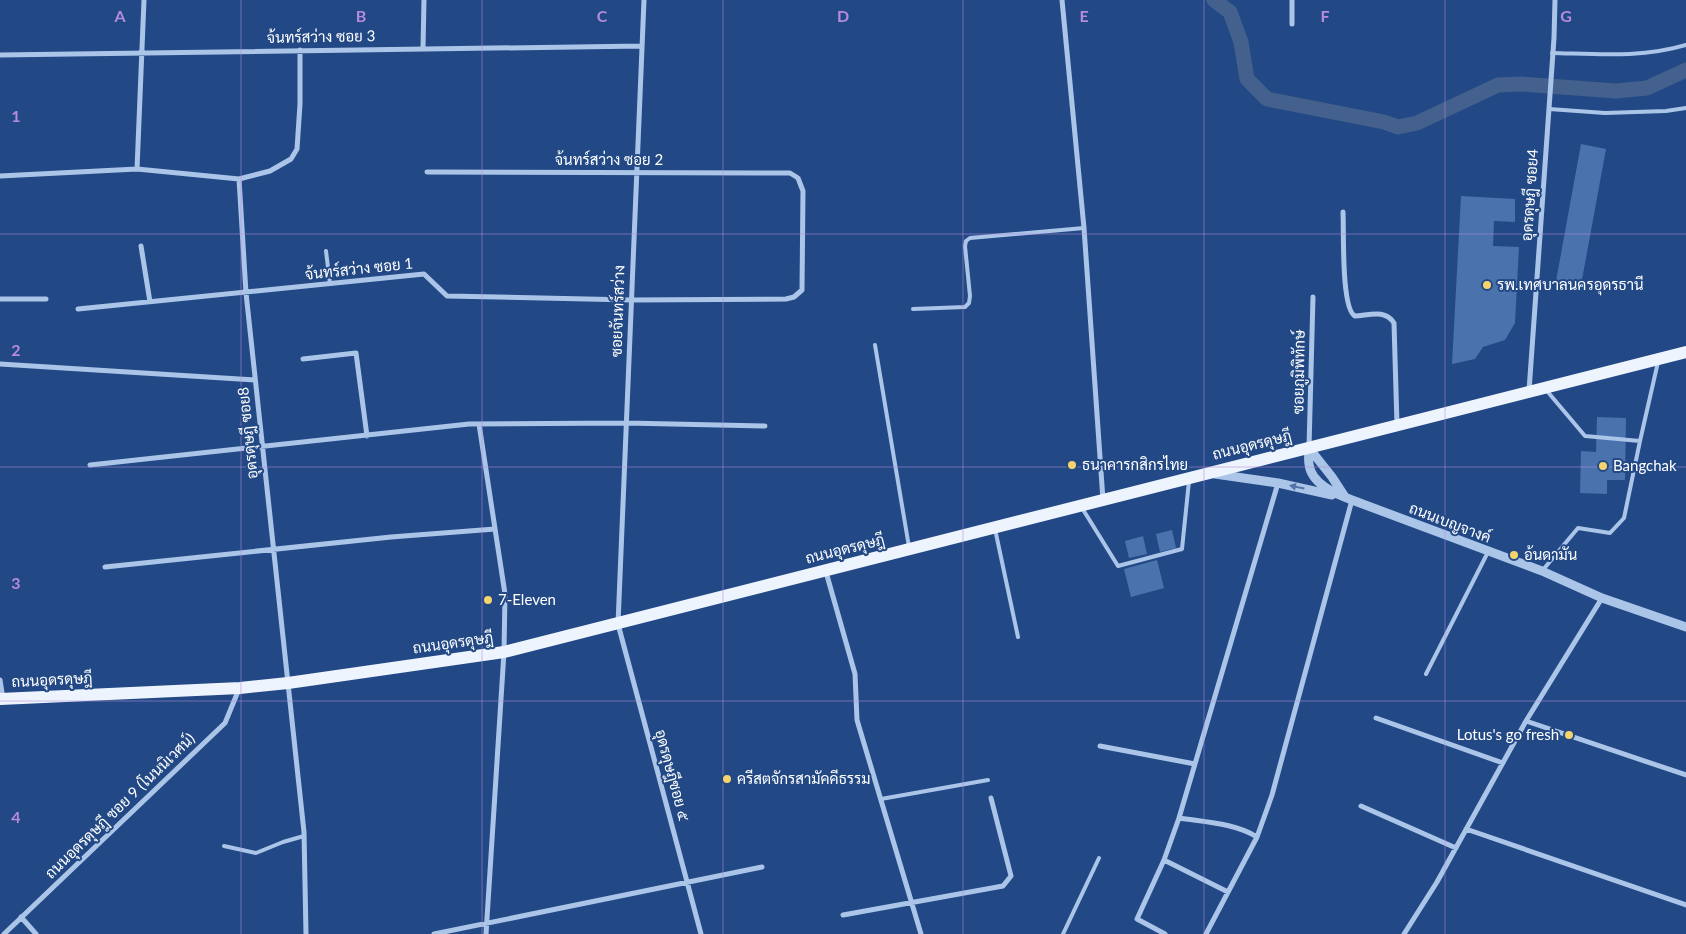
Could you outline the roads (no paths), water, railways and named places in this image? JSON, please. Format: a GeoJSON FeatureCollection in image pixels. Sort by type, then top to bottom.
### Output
{"type":"FeatureCollection","features":[{"type":"Feature","properties":{"kind":"main road","name":"ถนนอุดรดุษฎี"},"geometry":{"type":"LineString","coordinates":[[1,699],[240,688],[288,683],[504,652],[1686,352]]}},
{"type":"Feature","properties":{"kind":"street"},"geometry":{"type":"LineString","coordinates":[[137,170],[144,0]]}},
{"type":"Feature","properties":{"kind":"street"},"geometry":{"type":"LineString","coordinates":[[423,48],[424,0]]}},
{"type":"Feature","properties":{"kind":"street","name":"ซอยจันทร์สว่าง"},"geometry":{"type":"LineString","coordinates":[[618,624],[644,0]]}},
{"type":"Feature","properties":{"kind":"street"},"geometry":{"type":"LineString","coordinates":[[1062,0],[1084,228],[1103,500]]}},
{"type":"Feature","properties":{"kind":"street"},"geometry":{"type":"LineString","coordinates":[[1292,0],[1292,24]]}},
{"type":"Feature","properties":{"kind":"street","name":"อุดรดุษฎี ซอย4"},"geometry":{"type":"LineString","coordinates":[[1529,392],[1555,0]]}},
{"type":"Feature","properties":{"kind":"street","name":"จ้นทร์สว่าง ซอย 3"},"geometry":{"type":"LineString","coordinates":[[0,54],[642,46]]}},
{"type":"Feature","properties":{"kind":"street"},"geometry":{"type":"LineString","coordinates":[[0,176],[137,170],[239,179],[281,166],[291,159],[297,149],[300,104],[300,50]]}},
{"type":"Feature","properties":{"kind":"street","name":"จ้นทร์สว่าง ซอย 2"},"geometry":{"type":"LineString","coordinates":[[427,172],[790,173],[798,178],[803,191],[802,290],[794,297],[786,299]]}},
{"type":"Feature","properties":{"kind":"street","name":"อุดรดุษฎี ซอย8"},"geometry":{"type":"LineString","coordinates":[[239,179],[246,293],[304,836],[306,934]]}},
{"type":"Feature","properties":{"kind":"street"},"geometry":{"type":"LineString","coordinates":[[1343,212],[1345,280],[1349,310],[1355,316],[1384,314],[1390,317],[1394,323],[1397,425]]}},
{"type":"Feature","properties":{"kind":"street"},"geometry":{"type":"LineString","coordinates":[[141,246],[150,302]]}},
{"type":"Feature","properties":{"kind":"street","name":"จ้นทร์สว่าง ซอย 1"},"geometry":{"type":"LineString","coordinates":[[78,309],[424,274],[447,296],[631,300],[786,299]]}},
{"type":"Feature","properties":{"kind":"street","name":"ซอยภูมิพิทักษ์"},"geometry":{"type":"LineString","coordinates":[[1309,448],[1313,297]]}},
{"type":"Feature","properties":{"kind":"street"},"geometry":{"type":"LineString","coordinates":[[0,299],[46,299]]}},
{"type":"Feature","properties":{"kind":"street"},"geometry":{"type":"LineString","coordinates":[[303,359],[356,354],[367,436]]}},
{"type":"Feature","properties":{"kind":"street"},"geometry":{"type":"LineString","coordinates":[[0,364],[255,380]]}},
{"type":"Feature","properties":{"kind":"street"},"geometry":{"type":"LineString","coordinates":[[90,465],[479,424],[626,423],[765,426]]}},
{"type":"Feature","properties":{"kind":"street"},"geometry":{"type":"LineString","coordinates":[[479,424],[505,594],[504,652],[486,934]]}},
{"type":"Feature","properties":{"kind":"street"},"geometry":{"type":"LineString","coordinates":[[1206,934],[1257,838],[1272,795],[1348,499],[1309,448]]}},
{"type":"Feature","properties":{"kind":"street","name":"ถนนเบญจางค์"},"geometry":{"type":"LineString","coordinates":[[1309,448],[1309,465],[1313,474],[1326,488],[1348,499],[1542,571],[1602,598],[1686,626]]}},
{"type":"Feature","properties":{"kind":"street","name":"ถนนเบญจางค์"},"geometry":{"type":"LineString","coordinates":[[1210,473],[1278,483],[1348,499]]}},
{"type":"Feature","properties":{"kind":"street"},"geometry":{"type":"LineString","coordinates":[[1165,934],[1136,919],[1164,860],[1179,818],[1278,483]]}},
{"type":"Feature","properties":{"kind":"street"},"geometry":{"type":"LineString","coordinates":[[105,567],[391,536],[495,529]]}},
{"type":"Feature","properties":{"kind":"street"},"geometry":{"type":"LineString","coordinates":[[826,571],[854,674],[857,720],[920,934]]}},
{"type":"Feature","properties":{"kind":"street"},"geometry":{"type":"LineString","coordinates":[[1404,934],[1437,882],[1526,721],[1602,598]]}},
{"type":"Feature","properties":{"kind":"street","name":"อุดรดุษฎีซอย ๕"},"geometry":{"type":"LineString","coordinates":[[618,624],[701,934]]}},
{"type":"Feature","properties":{"kind":"street"},"geometry":{"type":"LineString","coordinates":[[0,680],[1,699]]}},
{"type":"Feature","properties":{"kind":"street","name":"ถนนอุดรดุษฎี ซอย 9 (โนนนิเวศน์)"},"geometry":{"type":"LineString","coordinates":[[4,934],[225,723],[240,688]]}},
{"type":"Feature","properties":{"kind":"street"},"geometry":{"type":"LineString","coordinates":[[1376,718],[1503,763]]}},
{"type":"Feature","properties":{"kind":"street"},"geometry":{"type":"LineString","coordinates":[[1526,721],[1686,775]]}},
{"type":"Feature","properties":{"kind":"street"},"geometry":{"type":"LineString","coordinates":[[1100,746],[1195,764]]}},
{"type":"Feature","properties":{"kind":"street"},"geometry":{"type":"LineString","coordinates":[[843,915],[1003,886],[1011,876],[991,798]]}},
{"type":"Feature","properties":{"kind":"street"},"geometry":{"type":"LineString","coordinates":[[1361,806],[1456,848]]}},
{"type":"Feature","properties":{"kind":"street"},"geometry":{"type":"LineString","coordinates":[[1179,818],[1230,826],[1248,831],[1257,838]]}},
{"type":"Feature","properties":{"kind":"street"},"geometry":{"type":"LineString","coordinates":[[1466,829],[1686,905]]}},
{"type":"Feature","properties":{"kind":"street"},"geometry":{"type":"LineString","coordinates":[[1164,860],[1228,892]]}},
{"type":"Feature","properties":{"kind":"street"},"geometry":{"type":"LineString","coordinates":[[434,934],[762,867]]}},
{"type":"Feature","properties":{"kind":"street"},"geometry":{"type":"LineString","coordinates":[[21,918],[36,934]]}},
{"type":"Feature","properties":{"kind":"lane"},"geometry":{"type":"LineString","coordinates":[[1552,53],[1639,54],[1686,45]]}},
{"type":"Feature","properties":{"kind":"lane"},"geometry":{"type":"LineString","coordinates":[[1549,109],[1605,113],[1666,111],[1686,108]]}},
{"type":"Feature","properties":{"kind":"lane"},"geometry":{"type":"LineString","coordinates":[[913,309],[965,307],[969,303],[965,246],[966,241],[970,238],[1084,228]]}},
{"type":"Feature","properties":{"kind":"lane"},"geometry":{"type":"LineString","coordinates":[[326,251],[330,284]]}},
{"type":"Feature","properties":{"kind":"lane"},"geometry":{"type":"LineString","coordinates":[[875,345],[909,550]]}},
{"type":"Feature","properties":{"kind":"lane"},"geometry":{"type":"LineString","coordinates":[[1542,571],[1578,528],[1610,533],[1624,518],[1658,360]]}},
{"type":"Feature","properties":{"kind":"lane"},"geometry":{"type":"LineString","coordinates":[[1544,388],[1585,436],[1640,441]]}},
{"type":"Feature","properties":{"kind":"lane"},"geometry":{"type":"LineString","coordinates":[[1081,506],[1118,566],[1182,550],[1189,478]]}},
{"type":"Feature","properties":{"kind":"lane"},"geometry":{"type":"LineString","coordinates":[[995,528],[1018,636]]}},
{"type":"Feature","properties":{"kind":"lane"},"geometry":{"type":"LineString","coordinates":[[1426,674],[1488,552]]}},
{"type":"Feature","properties":{"kind":"lane"},"geometry":{"type":"LineString","coordinates":[[881,800],[988,780]]}},
{"type":"Feature","properties":{"kind":"lane"},"geometry":{"type":"LineString","coordinates":[[224,846],[256,853],[304,836]]}},
{"type":"Feature","properties":{"kind":"lane"},"geometry":{"type":"LineString","coordinates":[[1063,934],[1100,858]]}},
{"type":"Feature","properties":{"kind":"waterway"},"geometry":{"type":"LineString","coordinates":[[1214,0],[1230,12],[1241,42],[1247,79],[1267,99],[1384,122],[1398,127],[1417,123],[1498,85],[1522,84],[1616,91],[1647,88],[1686,70]]}},
{"type":"Feature","properties":{"kind":"place","name":"รพ.เทศบาลนครอุดรธานี"},"geometry":{"type":"Point","coordinates":[1487,285]}},
{"type":"Feature","properties":{"kind":"place","name":"ธนาคารกสิกรไทย"},"geometry":{"type":"Point","coordinates":[1072,465]}},
{"type":"Feature","properties":{"kind":"place","name":"Bangchak"},"geometry":{"type":"Point","coordinates":[1603,466]}},
{"type":"Feature","properties":{"kind":"place","name":"อ้นดามัน"},"geometry":{"type":"Point","coordinates":[1514,555]}},
{"type":"Feature","properties":{"kind":"place","name":"7-Eleven"},"geometry":{"type":"Point","coordinates":[488,600]}},
{"type":"Feature","properties":{"kind":"place","name":"Lotus's go fresh"},"geometry":{"type":"Point","coordinates":[1569,735]}},
{"type":"Feature","properties":{"kind":"place","name":"ครีสตจักรสามัคคีธรรม"},"geometry":{"type":"Point","coordinates":[727,779]}}]}
